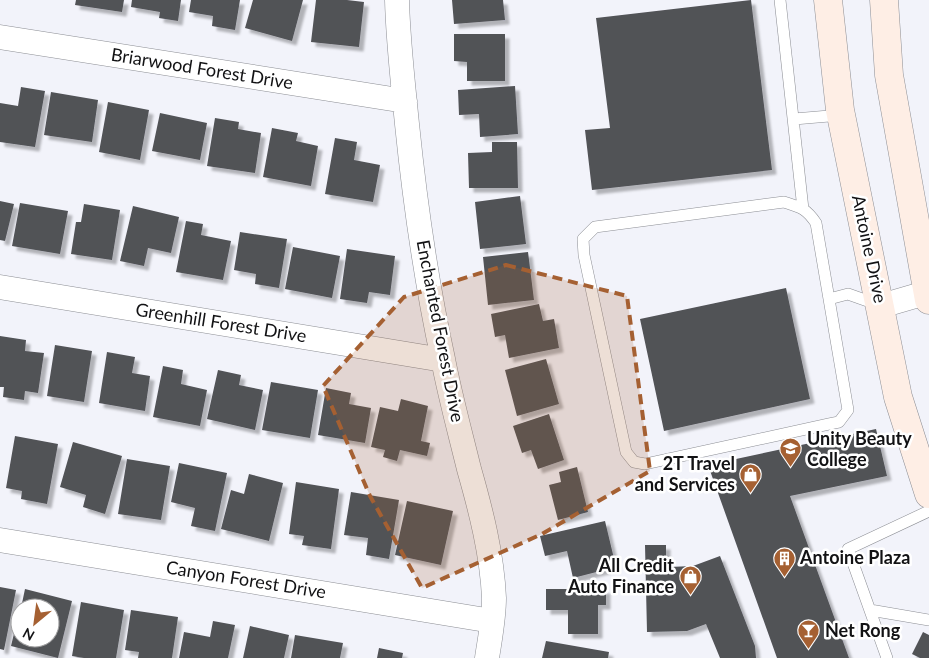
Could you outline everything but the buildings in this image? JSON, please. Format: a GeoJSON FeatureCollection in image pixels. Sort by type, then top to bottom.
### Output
{"type":"FeatureCollection","features":[{"type":"Feature","properties":{"kind":"main road","name":"Antoine Drive"},"geometry":{"type":"LineString","coordinates":[[828,0],[842,115],[898,397],[929,494]]}},
{"type":"Feature","properties":{"kind":"main road"},"geometry":{"type":"LineString","coordinates":[[884,0],[889,75],[928,295]]}},
{"type":"Feature","properties":{"kind":"street","name":"Enchanted Forest Drive"},"geometry":{"type":"LineString","coordinates":[[397,0],[412,170],[430,296],[443,360],[483,521],[492,567],[494,600],[487,658]]}},
{"type":"Feature","properties":{"kind":"street","name":"Briarwood Forest Drive"},"geometry":{"type":"LineString","coordinates":[[0,36],[405,101]]}},
{"type":"Feature","properties":{"kind":"street","name":"Greenhill Forest Drive"},"geometry":{"type":"LineString","coordinates":[[0,287],[443,360]]}},
{"type":"Feature","properties":{"kind":"street"},"geometry":{"type":"LineString","coordinates":[[880,306],[928,295]]}},
{"type":"Feature","properties":{"kind":"street","name":"Canyon Forest Drive"},"geometry":{"type":"LineString","coordinates":[[0,540],[492,621]]}},
{"type":"Feature","properties":{"kind":"lane"},"geometry":{"type":"LineString","coordinates":[[780,0],[804,208]]}},
{"type":"Feature","properties":{"kind":"lane"},"geometry":{"type":"LineString","coordinates":[[794,119],[842,115]]}},
{"type":"Feature","properties":{"kind":"lane"},"geometry":{"type":"LineString","coordinates":[[784,202],[804,208],[810,213],[816,223],[848,410],[839,422],[646,464],[634,462],[626,452],[584,255],[583,238],[595,227],[784,202]]}},
{"type":"Feature","properties":{"kind":"lane"},"geometry":{"type":"LineString","coordinates":[[829,299],[848,294],[880,306]]}},
{"type":"Feature","properties":{"kind":"lane"},"geometry":{"type":"LineString","coordinates":[[898,658],[886,655],[848,549],[929,511]]}},
{"type":"Feature","properties":{"kind":"lane"},"geometry":{"type":"LineString","coordinates":[[870,610],[929,620]]}},
{"type":"Feature","properties":{"kind":"highlighted area"},"geometry":{"type":"Polygon","coordinates":[[[506,265],[627,296],[650,471],[542,534],[422,588],[370,496],[323,386],[404,297],[506,265]]]}},
{"type":"Feature","properties":{"kind":"place","name":"Unity Beauty College"},"geometry":{"type":"Point","coordinates":[791,468]}},
{"type":"Feature","properties":{"kind":"place","name":"2T Travel and Services"},"geometry":{"type":"Point","coordinates":[751,493]}},
{"type":"Feature","properties":{"kind":"place","name":"Antoine Plaza"},"geometry":{"type":"Point","coordinates":[784,577]}},
{"type":"Feature","properties":{"kind":"place","name":"All Credit Auto Finance"},"geometry":{"type":"Point","coordinates":[690,595]}},
{"type":"Feature","properties":{"kind":"place","name":"Net Rong"},"geometry":{"type":"Point","coordinates":[809,650]}}]}
